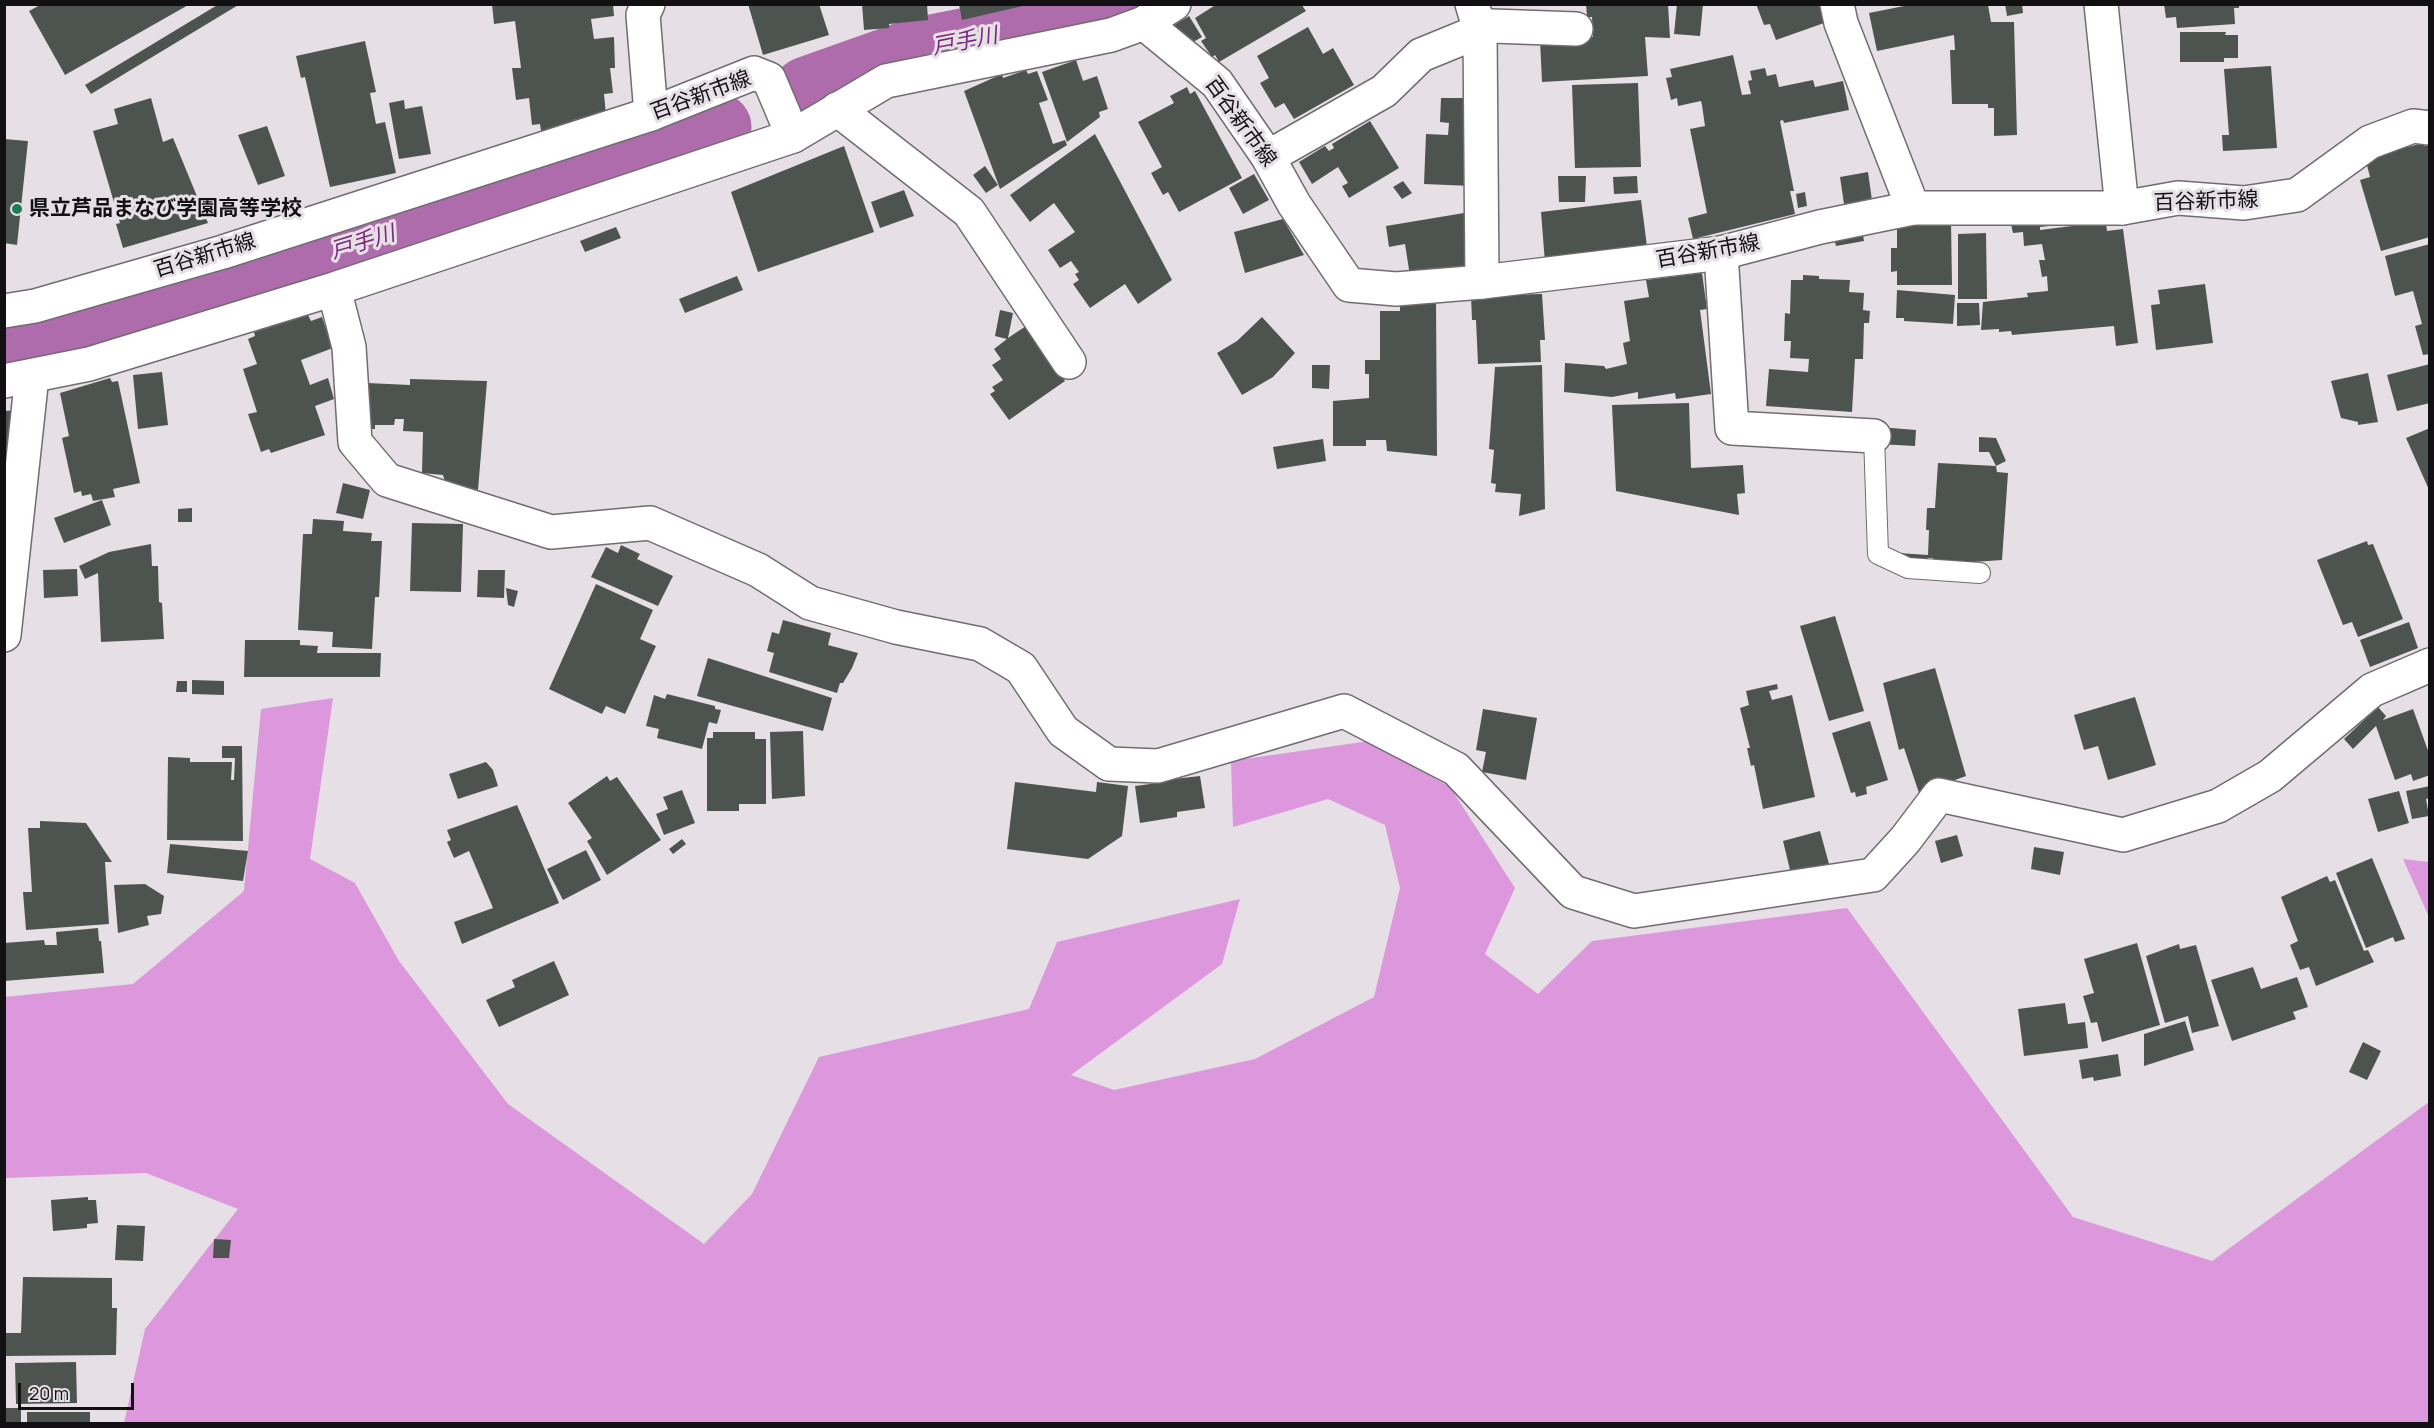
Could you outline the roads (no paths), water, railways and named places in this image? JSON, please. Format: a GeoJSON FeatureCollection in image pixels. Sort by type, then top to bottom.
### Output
{"type":"FeatureCollection","features":[{"type":"Feature","properties":{"kind":"street"},"geometry":{"type":"LineString","coordinates":[[648,4],[643,15],[651,114]]}},
{"type":"Feature","properties":{"kind":"street"},"geometry":{"type":"LineString","coordinates":[[4,635],[18,378],[89,364],[334,289],[793,136],[886,81],[1111,35],[1144,23],[1174,4]]}},
{"type":"Feature","properties":{"kind":"street"},"geometry":{"type":"LineString","coordinates":[[1837,4],[1842,23],[1913,207]]}},
{"type":"Feature","properties":{"kind":"street"},"geometry":{"type":"LineString","coordinates":[[2101,4],[2122,208]]}},
{"type":"Feature","properties":{"kind":"street"},"geometry":{"type":"LineString","coordinates":[[1476,17],[1492,26],[1576,29]]}},
{"type":"Feature","properties":{"kind":"street"},"geometry":{"type":"LineString","coordinates":[[1268,157],[1384,91],[1421,55],[1476,17]]}},
{"type":"Feature","properties":{"kind":"street"},"geometry":{"type":"LineString","coordinates":[[1476,17],[1482,282]]}},
{"type":"Feature","properties":{"kind":"street","name":"百谷新市線"},"geometry":{"type":"LineString","coordinates":[[1144,23],[1217,82],[1268,157],[1294,204],[1349,285],[1396,289],[1482,282],[1721,253],[1820,227],[1913,207],[2122,208],[2178,198],[2244,203],[2297,195],[2370,142],[2413,126],[2430,128]]}},
{"type":"Feature","properties":{"kind":"street","name":"百谷新市線"},"geometry":{"type":"LineString","coordinates":[[4,311],[35,306],[223,252],[651,114],[754,73],[769,79],[793,136]]}},
{"type":"Feature","properties":{"kind":"street"},"geometry":{"type":"LineString","coordinates":[[837,110],[969,212],[1069,362]]}},
{"type":"Feature","properties":{"kind":"street"},"geometry":{"type":"LineString","coordinates":[[1721,253],[1732,428],[1874,436]]}},
{"type":"Feature","properties":{"kind":"street"},"geometry":{"type":"LineString","coordinates":[[334,289],[349,346],[355,442],[387,480],[551,532],[650,523],[758,570],[810,603],[896,627],[980,644],[1021,668],[1063,731],[1109,764],[1158,766],[1344,711],[1456,769],[1573,892],[1634,911],[1873,875],[1905,840],[1939,795],[2123,835],[2218,807],[2270,776],[2372,690],[2430,665]]}},
{"type":"Feature","properties":{"kind":"lane"},"geometry":{"type":"LineString","coordinates":[[1874,436],[1878,554],[1908,568],[1980,573]]}},
{"type":"Feature","properties":{"kind":"waterway","name":"戸手川"},"geometry":{"type":"LineString","coordinates":[[807,91],[917,52],[1109,14],[1126,4]]}},
{"type":"Feature","properties":{"kind":"waterway","name":"戸手川"},"geometry":{"type":"LineString","coordinates":[[4,347],[129,316],[474,208],[717,127]]}},
{"type":"Feature","properties":{"kind":"place","name":"県立芦品まなび学園高等学校"},"geometry":{"type":"Point","coordinates":[17,209]}}]}
